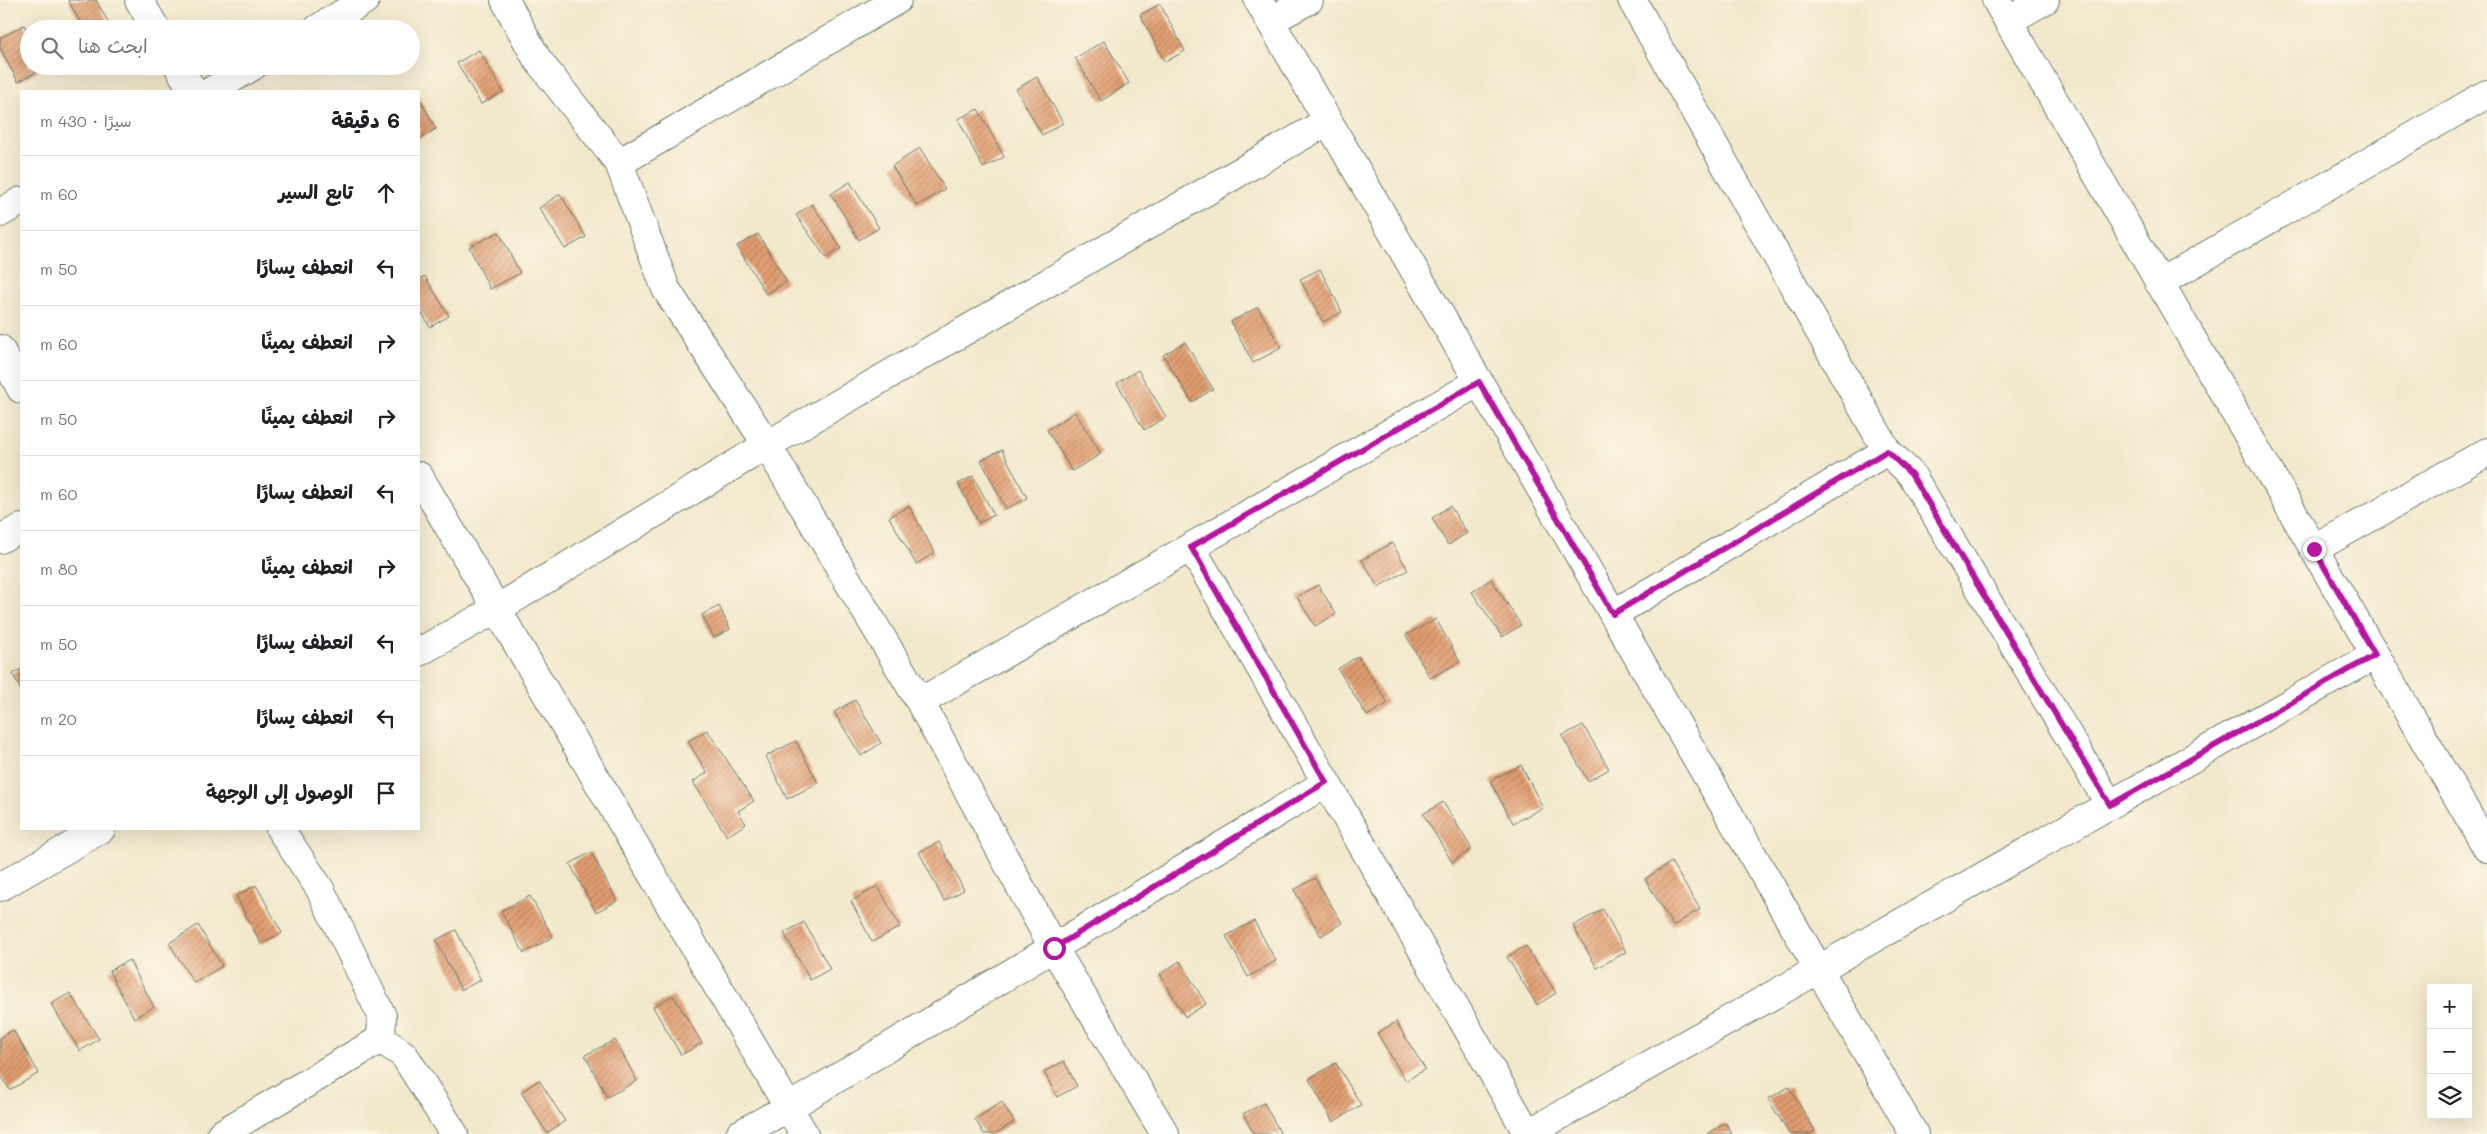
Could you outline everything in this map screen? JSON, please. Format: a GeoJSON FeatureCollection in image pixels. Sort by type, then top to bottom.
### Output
{"type":"FeatureCollection","features":[{"type":"Feature","properties":{"kind":"street"},"geometry":{"type":"LineString","coordinates":[[139,0],[151,20]]}},
{"type":"Feature","properties":{"kind":"street"},"geometry":{"type":"LineString","coordinates":[[332,20],[365,0]]}},
{"type":"Feature","properties":{"kind":"street"},"geometry":{"type":"LineString","coordinates":[[505,0],[537,59],[619,163],[666,288],[767,445],[920,702],[1054,948],[1166,1134]]}},
{"type":"Feature","properties":{"kind":"street"},"geometry":{"type":"LineString","coordinates":[[619,163],[868,7],[897,0]]}},
{"type":"Feature","properties":{"kind":"street"},"geometry":{"type":"LineString","coordinates":[[1309,0],[1264,11],[1914,1134]]}},
{"type":"Feature","properties":{"kind":"street"},"geometry":{"type":"LineString","coordinates":[[1632,0],[1887,451],[1911,474],[2110,805]]}},
{"type":"Feature","properties":{"kind":"street"},"geometry":{"type":"LineString","coordinates":[[2045,0],[2002,11],[2487,848]]}},
{"type":"Feature","properties":{"kind":"street"},"geometry":{"type":"LineString","coordinates":[[183,75],[192,90]]}},
{"type":"Feature","properties":{"kind":"street"},"geometry":{"type":"LineString","coordinates":[[213,90],[238,75]]}},
{"type":"Feature","properties":{"kind":"street"},"geometry":{"type":"LineString","coordinates":[[2159,283],[2487,94]]}},
{"type":"Feature","properties":{"kind":"street"},"geometry":{"type":"LineString","coordinates":[[420,651],[497,609],[767,445],[1328,121]]}},
{"type":"Feature","properties":{"kind":"street"},"geometry":{"type":"LineString","coordinates":[[0,213],[20,202]]}},
{"type":"Feature","properties":{"kind":"street"},"geometry":{"type":"LineString","coordinates":[[0,349],[20,387]]}},
{"type":"Feature","properties":{"kind":"street"},"geometry":{"type":"LineString","coordinates":[[920,702],[1479,382]]}},
{"type":"Feature","properties":{"kind":"street"},"geometry":{"type":"LineString","coordinates":[[1613,614],[1887,451]]}},
{"type":"Feature","properties":{"kind":"street"},"geometry":{"type":"LineString","coordinates":[[2314,549],[2487,452]]}},
{"type":"Feature","properties":{"kind":"street"},"geometry":{"type":"LineString","coordinates":[[420,478],[804,1134]]}},
{"type":"Feature","properties":{"kind":"street"},"geometry":{"type":"LineString","coordinates":[[0,539],[20,529]]}},
{"type":"Feature","properties":{"kind":"street"},"geometry":{"type":"LineString","coordinates":[[1191,547],[1528,1134],[2375,655]]}},
{"type":"Feature","properties":{"kind":"street"},"geometry":{"type":"LineString","coordinates":[[740,1134],[789,1107],[1054,948],[1326,782]]}},
{"type":"Feature","properties":{"kind":"street"},"geometry":{"type":"LineString","coordinates":[[0,887],[99,830]]}},
{"type":"Feature","properties":{"kind":"street"},"geometry":{"type":"LineString","coordinates":[[281,830],[320,889],[382,1016],[381,1039]]}},
{"type":"Feature","properties":{"kind":"street"},"geometry":{"type":"LineString","coordinates":[[221,1134],[381,1039]]}},
{"type":"Feature","properties":{"kind":"street"},"geometry":{"type":"LineString","coordinates":[[381,1039],[404,1055],[454,1134]]}},
{"type":"Feature","properties":{"kind":"building"},"geometry":{"type":"Polygon","coordinates":[[[68,0],[96,0],[107,20],[79,20],[68,0]]]}},
{"type":"Feature","properties":{"kind":"building"},"geometry":{"type":"Polygon","coordinates":[[[1160,4],[1185,51],[1165,62],[1140,15],[1160,4]]]}},
{"type":"Feature","properties":{"kind":"building"},"geometry":{"type":"Polygon","coordinates":[[[20,27],[20,75],[31,75],[18,82],[0,48],[0,38],[20,27]]]}},
{"type":"Feature","properties":{"kind":"building"},"geometry":{"type":"Polygon","coordinates":[[[1104,41],[1129,83],[1101,101],[1075,58],[1104,41]]]}},
{"type":"Feature","properties":{"kind":"building"},"geometry":{"type":"Polygon","coordinates":[[[479,50],[503,92],[481,104],[457,63],[479,50]]]}},
{"type":"Feature","properties":{"kind":"building"},"geometry":{"type":"Polygon","coordinates":[[[1037,77],[1063,123],[1042,135],[1016,89],[1037,77]]]}},
{"type":"Feature","properties":{"kind":"building"},"geometry":{"type":"Polygon","coordinates":[[[420,99],[436,129],[420,138],[420,99]]]}},
{"type":"Feature","properties":{"kind":"building"},"geometry":{"type":"Polygon","coordinates":[[[978,109],[1004,157],[983,168],[958,119],[978,109]]]}},
{"type":"Feature","properties":{"kind":"building"},"geometry":{"type":"Polygon","coordinates":[[[920,148],[945,189],[917,206],[892,166],[920,148]]]}},
{"type":"Feature","properties":{"kind":"building"},"geometry":{"type":"Polygon","coordinates":[[[850,182],[879,228],[859,240],[831,194],[850,182]]]}},
{"type":"Feature","properties":{"kind":"building"},"geometry":{"type":"Polygon","coordinates":[[[560,194],[586,237],[565,249],[539,208],[560,194]]]}},
{"type":"Feature","properties":{"kind":"building"},"geometry":{"type":"Polygon","coordinates":[[[812,204],[841,248],[826,258],[796,215],[812,204]]]}},
{"type":"Feature","properties":{"kind":"building"},"geometry":{"type":"Polygon","coordinates":[[[499,232],[520,273],[490,289],[469,247],[499,232]]]}},
{"type":"Feature","properties":{"kind":"building"},"geometry":{"type":"Polygon","coordinates":[[[758,234],[787,282],[766,294],[737,246],[758,234]]]}},
{"type":"Feature","properties":{"kind":"building"},"geometry":{"type":"Polygon","coordinates":[[[1320,269],[1342,312],[1323,322],[1300,279],[1320,269]]]}},
{"type":"Feature","properties":{"kind":"building"},"geometry":{"type":"Polygon","coordinates":[[[425,276],[449,316],[430,327],[420,310],[420,278],[425,276]]]}},
{"type":"Feature","properties":{"kind":"building"},"geometry":{"type":"Polygon","coordinates":[[[1258,307],[1281,348],[1253,363],[1231,322],[1258,307]]]}},
{"type":"Feature","properties":{"kind":"building"},"geometry":{"type":"Polygon","coordinates":[[[1185,342],[1213,389],[1192,402],[1163,355],[1185,342]]]}},
{"type":"Feature","properties":{"kind":"building"},"geometry":{"type":"Polygon","coordinates":[[[1138,370],[1166,417],[1144,430],[1117,383],[1138,370]]]}},
{"type":"Feature","properties":{"kind":"building"},"geometry":{"type":"Polygon","coordinates":[[[1075,412],[1101,454],[1072,471],[1047,430],[1075,412]]]}},
{"type":"Feature","properties":{"kind":"building"},"geometry":{"type":"Polygon","coordinates":[[[1002,450],[1027,498],[1006,509],[981,460],[1002,450]]]}},
{"type":"Feature","properties":{"kind":"building"},"geometry":{"type":"Polygon","coordinates":[[[973,476],[994,515],[979,523],[958,484],[973,476]]]}},
{"type":"Feature","properties":{"kind":"building"},"geometry":{"type":"Polygon","coordinates":[[[909,506],[935,553],[916,564],[889,517],[909,506]]]}},
{"type":"Feature","properties":{"kind":"building"},"geometry":{"type":"Polygon","coordinates":[[[1450,506],[1467,533],[1448,545],[1432,518],[1450,506]]]}},
{"type":"Feature","properties":{"kind":"building"},"geometry":{"type":"Polygon","coordinates":[[[1392,543],[1408,570],[1378,587],[1362,560],[1392,543]]]}},
{"type":"Feature","properties":{"kind":"building"},"geometry":{"type":"Polygon","coordinates":[[[1491,579],[1521,625],[1502,637],[1472,592],[1491,579]]]}},
{"type":"Feature","properties":{"kind":"building"},"geometry":{"type":"Polygon","coordinates":[[[1318,585],[1336,614],[1315,626],[1297,597],[1318,585]]]}},
{"type":"Feature","properties":{"kind":"building"},"geometry":{"type":"Polygon","coordinates":[[[719,606],[730,629],[714,638],[702,615],[719,606]]]}},
{"type":"Feature","properties":{"kind":"building"},"geometry":{"type":"Polygon","coordinates":[[[1436,619],[1460,662],[1430,678],[1406,635],[1436,619]]]}},
{"type":"Feature","properties":{"kind":"building"},"geometry":{"type":"Polygon","coordinates":[[[1358,656],[1388,703],[1367,716],[1338,669],[1358,656]]]}},
{"type":"Feature","properties":{"kind":"building"},"geometry":{"type":"Polygon","coordinates":[[[20,670],[20,688],[13,674],[20,670]]]}},
{"type":"Feature","properties":{"kind":"building"},"geometry":{"type":"Polygon","coordinates":[[[855,700],[881,743],[861,756],[834,712],[855,700]]]}},
{"type":"Feature","properties":{"kind":"building"},"geometry":{"type":"Polygon","coordinates":[[[1583,725],[1609,769],[1588,781],[1562,736],[1583,725]]]}},
{"type":"Feature","properties":{"kind":"building"},"geometry":{"type":"Polygon","coordinates":[[[707,730],[754,801],[738,811],[746,824],[727,836],[693,782],[707,773],[688,741],[707,730]]]}},
{"type":"Feature","properties":{"kind":"building"},"geometry":{"type":"Polygon","coordinates":[[[796,741],[818,783],[787,799],[766,756],[796,741]]]}},
{"type":"Feature","properties":{"kind":"building"},"geometry":{"type":"Polygon","coordinates":[[[1521,765],[1543,808],[1513,823],[1490,781],[1521,765]]]}},
{"type":"Feature","properties":{"kind":"building"},"geometry":{"type":"Polygon","coordinates":[[[1443,802],[1472,849],[1452,862],[1423,814],[1443,802]]]}},
{"type":"Feature","properties":{"kind":"building"},"geometry":{"type":"Polygon","coordinates":[[[939,842],[964,890],[944,901],[919,852],[939,842]]]}},
{"type":"Feature","properties":{"kind":"building"},"geometry":{"type":"Polygon","coordinates":[[[591,852],[617,901],[596,912],[570,864],[591,852]]]}},
{"type":"Feature","properties":{"kind":"building"},"geometry":{"type":"Polygon","coordinates":[[[1671,862],[1700,909],[1673,926],[1645,879],[1671,862]]]}},
{"type":"Feature","properties":{"kind":"building"},"geometry":{"type":"Polygon","coordinates":[[[1315,878],[1342,923],[1321,936],[1294,890],[1315,878]]]}},
{"type":"Feature","properties":{"kind":"building"},"geometry":{"type":"Polygon","coordinates":[[[256,885],[282,933],[261,944],[236,896],[256,885]]]}},
{"type":"Feature","properties":{"kind":"building"},"geometry":{"type":"Polygon","coordinates":[[[878,886],[900,927],[872,942],[851,901],[878,886]]]}},
{"type":"Feature","properties":{"kind":"building"},"geometry":{"type":"Polygon","coordinates":[[[530,896],[553,937],[524,953],[501,911],[530,896]]]}},
{"type":"Feature","properties":{"kind":"building"},"geometry":{"type":"Polygon","coordinates":[[[1603,909],[1626,952],[1597,968],[1573,926],[1603,909]]]}},
{"type":"Feature","properties":{"kind":"building"},"geometry":{"type":"Polygon","coordinates":[[[1254,921],[1276,961],[1248,977],[1226,936],[1254,921]]]}},
{"type":"Feature","properties":{"kind":"building"},"geometry":{"type":"Polygon","coordinates":[[[804,922],[830,969],[810,980],[784,933],[804,922]]]}},
{"type":"Feature","properties":{"kind":"building"},"geometry":{"type":"Polygon","coordinates":[[[198,925],[222,966],[194,983],[169,943],[198,925]]]}},
{"type":"Feature","properties":{"kind":"building"},"geometry":{"type":"Polygon","coordinates":[[[456,930],[481,980],[461,990],[436,940],[456,930]]]}},
{"type":"Feature","properties":{"kind":"building"},"geometry":{"type":"Polygon","coordinates":[[[1526,946],[1556,993],[1537,1005],[1507,957],[1526,946]]]}},
{"type":"Feature","properties":{"kind":"building"},"geometry":{"type":"Polygon","coordinates":[[[129,960],[154,1007],[134,1018],[109,971],[129,960]]]}},
{"type":"Feature","properties":{"kind":"building"},"geometry":{"type":"Polygon","coordinates":[[[1180,961],[1206,1004],[1185,1017],[1160,974],[1180,961]]]}},
{"type":"Feature","properties":{"kind":"building"},"geometry":{"type":"Polygon","coordinates":[[[70,993],[99,1039],[80,1051],[51,1004],[70,993]]]}},
{"type":"Feature","properties":{"kind":"building"},"geometry":{"type":"Polygon","coordinates":[[[673,995],[702,1043],[681,1055],[653,1007],[673,995]]]}},
{"type":"Feature","properties":{"kind":"building"},"geometry":{"type":"Polygon","coordinates":[[[1396,1022],[1425,1069],[1406,1081],[1377,1033],[1396,1022]]]}},
{"type":"Feature","properties":{"kind":"building"},"geometry":{"type":"Polygon","coordinates":[[[13,1030],[39,1073],[10,1090],[0,1074],[0,1038],[13,1030]]]}},
{"type":"Feature","properties":{"kind":"building"},"geometry":{"type":"Polygon","coordinates":[[[615,1040],[637,1081],[607,1097],[585,1055],[615,1040]]]}},
{"type":"Feature","properties":{"kind":"building"},"geometry":{"type":"Polygon","coordinates":[[[1064,1061],[1077,1086],[1057,1097],[1044,1072],[1064,1061]]]}},
{"type":"Feature","properties":{"kind":"building"},"geometry":{"type":"Polygon","coordinates":[[[1336,1063],[1361,1105],[1333,1122],[1309,1079],[1336,1063]]]}},
{"type":"Feature","properties":{"kind":"building"},"geometry":{"type":"Polygon","coordinates":[[[539,1080],[565,1121],[547,1133],[521,1092],[539,1080]]]}},
{"type":"Feature","properties":{"kind":"building"},"geometry":{"type":"Polygon","coordinates":[[[1789,1087],[1815,1131],[1809,1134],[1789,1134],[1768,1099],[1789,1087]]]}},
{"type":"Feature","properties":{"kind":"building"},"geometry":{"type":"Polygon","coordinates":[[[1002,1102],[1014,1122],[995,1134],[984,1134],[975,1119],[1002,1102]]]}},
{"type":"Feature","properties":{"kind":"building"},"geometry":{"type":"Polygon","coordinates":[[[1264,1103],[1281,1134],[1254,1134],[1243,1114],[1264,1103]]]}},
{"type":"Feature","properties":{"kind":"building"},"geometry":{"type":"Polygon","coordinates":[[[1726,1123],[1732,1134],[1707,1134],[1726,1123]]]}},
{"type":"Feature","properties":{"kind":"route"},"geometry":{"type":"LineString","coordinates":[[1054,948],[1326,782],[1191,547],[1479,382],[1613,614],[1887,451],[1911,474],[2110,805],[2375,655],[2314,549]]}}]}
